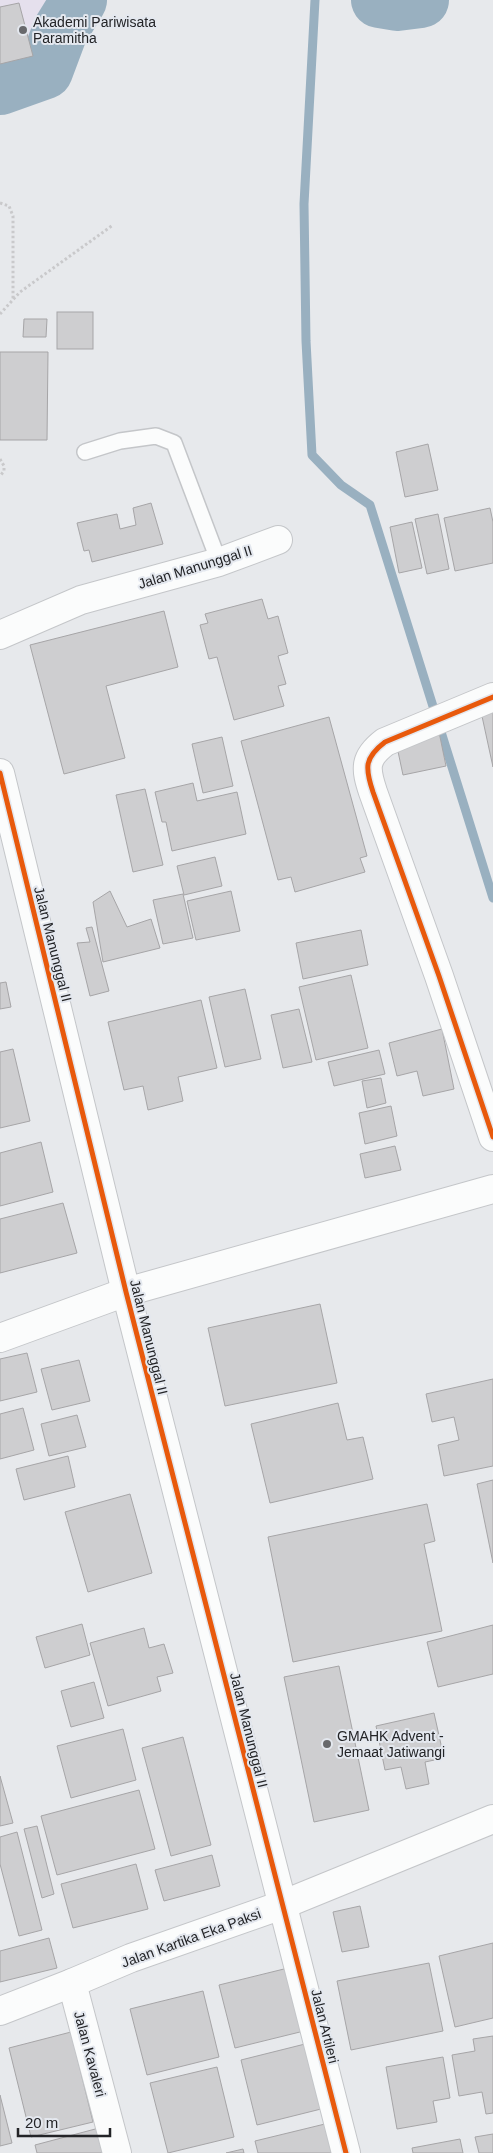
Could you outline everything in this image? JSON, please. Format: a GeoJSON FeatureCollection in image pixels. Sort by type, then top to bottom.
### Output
{"type":"FeatureCollection","features":[{"type":"Feature","properties":{"kind":"street","name":"Jalan Manunggal II"},"geometry":{"type":"LineString","coordinates":[[0,635],[81,600],[219,562],[278,540]]}},
{"type":"Feature","properties":{"kind":"street"},"geometry":{"type":"LineString","coordinates":[[493,697],[385,742],[369,757],[367,766],[373,792],[439,976],[493,1137]]}},
{"type":"Feature","properties":{"kind":"street","name":"Jalan Manunggal II"},"geometry":{"type":"LineString","coordinates":[[0,773],[126,1292],[282,1905]]}},
{"type":"Feature","properties":{"kind":"street"},"geometry":{"type":"LineString","coordinates":[[0,1338],[126,1292],[493,1189]]}},
{"type":"Feature","properties":{"kind":"street","name":"Jalan Kartika Eka Paksi"},"geometry":{"type":"LineString","coordinates":[[0,2011],[72,1984],[131,1958],[282,1905],[493,1819]]}},
{"type":"Feature","properties":{"kind":"street","name":"Jalan Artileri"},"geometry":{"type":"LineString","coordinates":[[282,1905],[346,2153]]}},
{"type":"Feature","properties":{"kind":"street","name":"Jalan Kavaleri"},"geometry":{"type":"LineString","coordinates":[[72,1984],[117,2153]]}},
{"type":"Feature","properties":{"kind":"lane"},"geometry":{"type":"LineString","coordinates":[[85,452],[120,441],[156,436],[174,443],[219,562]]}},
{"type":"Feature","properties":{"kind":"path"},"geometry":{"type":"LineString","coordinates":[[0,203],[10,206],[13,216],[13,299]]}},
{"type":"Feature","properties":{"kind":"path"},"geometry":{"type":"LineString","coordinates":[[0,314],[20,292],[112,225]]}},
{"type":"Feature","properties":{"kind":"path"},"geometry":{"type":"LineString","coordinates":[[0,459],[4,466],[4,471],[0,476]]}},
{"type":"Feature","properties":{"kind":"shaded area","name":"Akademi Pariwisata Paramitha"},"geometry":{"type":"Polygon","coordinates":[[[0,0],[59,0],[33,60],[0,72],[0,0]]]}},
{"type":"Feature","properties":{"kind":"building"},"geometry":{"type":"Polygon","coordinates":[[[19,3],[33,56],[0,64],[0,7],[19,3]]]}},
{"type":"Feature","properties":{"kind":"building"},"geometry":{"type":"Polygon","coordinates":[[[57,312],[93,312],[93,349],[57,349],[57,312]]]}},
{"type":"Feature","properties":{"kind":"building"},"geometry":{"type":"Polygon","coordinates":[[[24,319],[47,319],[46,337],[23,337],[24,319]]]}},
{"type":"Feature","properties":{"kind":"building"},"geometry":{"type":"Polygon","coordinates":[[[0,352],[48,352],[47,440],[0,440],[0,352]]]}},
{"type":"Feature","properties":{"kind":"building"},"geometry":{"type":"Polygon","coordinates":[[[428,444],[438,490],[405,497],[396,452],[428,444]]]}},
{"type":"Feature","properties":{"kind":"building"},"geometry":{"type":"Polygon","coordinates":[[[151,503],[163,544],[92,562],[89,550],[84,551],[77,523],[117,514],[120,529],[136,525],[133,508],[151,503]]]}},
{"type":"Feature","properties":{"kind":"building"},"geometry":{"type":"Polygon","coordinates":[[[490,508],[493,522],[493,563],[455,571],[444,518],[490,508]]]}},
{"type":"Feature","properties":{"kind":"building"},"geometry":{"type":"Polygon","coordinates":[[[438,514],[449,569],[427,574],[415,519],[438,514]]]}},
{"type":"Feature","properties":{"kind":"building"},"geometry":{"type":"Polygon","coordinates":[[[412,522],[422,568],[399,573],[390,527],[412,522]]]}},
{"type":"Feature","properties":{"kind":"building"},"geometry":{"type":"Polygon","coordinates":[[[262,599],[268,619],[278,616],[288,653],[278,656],[286,684],[278,686],[284,706],[234,720],[217,657],[209,659],[200,625],[208,623],[205,614],[262,599]]]}},
{"type":"Feature","properties":{"kind":"building"},"geometry":{"type":"Polygon","coordinates":[[[164,611],[178,667],[106,686],[125,758],[64,774],[30,645],[164,611]]]}},
{"type":"Feature","properties":{"kind":"building"},"geometry":{"type":"Polygon","coordinates":[[[493,704],[493,767],[480,707],[493,704]]]}},
{"type":"Feature","properties":{"kind":"building"},"geometry":{"type":"Polygon","coordinates":[[[329,717],[367,856],[360,858],[365,872],[295,892],[291,877],[278,880],[241,741],[329,717]]]}},
{"type":"Feature","properties":{"kind":"building"},"geometry":{"type":"Polygon","coordinates":[[[439,732],[446,766],[403,775],[396,742],[439,732]]]}},
{"type":"Feature","properties":{"kind":"building"},"geometry":{"type":"Polygon","coordinates":[[[222,737],[233,786],[203,793],[192,744],[222,737]]]}},
{"type":"Feature","properties":{"kind":"building"},"geometry":{"type":"Polygon","coordinates":[[[193,783],[197,801],[237,792],[246,834],[172,851],[166,822],[162,822],[155,792],[193,783]]]}},
{"type":"Feature","properties":{"kind":"building"},"geometry":{"type":"Polygon","coordinates":[[[145,789],[163,865],[133,872],[116,795],[145,789]]]}},
{"type":"Feature","properties":{"kind":"building"},"geometry":{"type":"Polygon","coordinates":[[[215,857],[222,886],[184,895],[177,866],[215,857]]]}},
{"type":"Feature","properties":{"kind":"building"},"geometry":{"type":"Polygon","coordinates":[[[110,891],[127,927],[151,919],[160,948],[103,962],[93,902],[110,891]]]}},
{"type":"Feature","properties":{"kind":"building"},"geometry":{"type":"Polygon","coordinates":[[[231,891],[240,931],[196,940],[187,901],[231,891]]]}},
{"type":"Feature","properties":{"kind":"building"},"geometry":{"type":"Polygon","coordinates":[[[183,894],[193,938],[163,944],[153,900],[183,894]]]}},
{"type":"Feature","properties":{"kind":"building"},"geometry":{"type":"Polygon","coordinates":[[[92,927],[109,991],[90,996],[77,943],[90,942],[86,928],[92,927]]]}},
{"type":"Feature","properties":{"kind":"building"},"geometry":{"type":"Polygon","coordinates":[[[361,930],[368,965],[303,979],[296,943],[361,930]]]}},
{"type":"Feature","properties":{"kind":"building"},"geometry":{"type":"Polygon","coordinates":[[[351,975],[368,1048],[316,1060],[299,987],[351,975]]]}},
{"type":"Feature","properties":{"kind":"building"},"geometry":{"type":"Polygon","coordinates":[[[6,982],[11,1007],[0,1009],[0,983],[6,982]]]}},
{"type":"Feature","properties":{"kind":"building"},"geometry":{"type":"Polygon","coordinates":[[[245,989],[261,1059],[225,1067],[209,997],[245,989]]]}},
{"type":"Feature","properties":{"kind":"building"},"geometry":{"type":"Polygon","coordinates":[[[201,1000],[217,1068],[178,1077],[183,1101],[148,1110],[143,1086],[124,1090],[108,1022],[201,1000]]]}},
{"type":"Feature","properties":{"kind":"building"},"geometry":{"type":"Polygon","coordinates":[[[299,1009],[312,1062],[283,1068],[271,1015],[299,1009]]]}},
{"type":"Feature","properties":{"kind":"building"},"geometry":{"type":"Polygon","coordinates":[[[442,1029],[454,1089],[423,1096],[417,1071],[397,1076],[389,1043],[442,1029]]]}},
{"type":"Feature","properties":{"kind":"building"},"geometry":{"type":"Polygon","coordinates":[[[13,1049],[30,1121],[0,1128],[0,1052],[13,1049]]]}},
{"type":"Feature","properties":{"kind":"building"},"geometry":{"type":"Polygon","coordinates":[[[379,1050],[385,1074],[334,1086],[328,1062],[379,1050]]]}},
{"type":"Feature","properties":{"kind":"building"},"geometry":{"type":"Polygon","coordinates":[[[381,1078],[386,1103],[367,1108],[362,1081],[381,1078]]]}},
{"type":"Feature","properties":{"kind":"building"},"geometry":{"type":"Polygon","coordinates":[[[391,1106],[397,1136],[365,1144],[359,1113],[391,1106]]]}},
{"type":"Feature","properties":{"kind":"building"},"geometry":{"type":"Polygon","coordinates":[[[41,1142],[53,1192],[0,1206],[0,1153],[41,1142]]]}},
{"type":"Feature","properties":{"kind":"building"},"geometry":{"type":"Polygon","coordinates":[[[395,1146],[401,1170],[365,1178],[360,1154],[395,1146]]]}},
{"type":"Feature","properties":{"kind":"building"},"geometry":{"type":"Polygon","coordinates":[[[63,1203],[77,1253],[0,1273],[0,1219],[63,1203]]]}},
{"type":"Feature","properties":{"kind":"building"},"geometry":{"type":"Polygon","coordinates":[[[320,1304],[337,1383],[225,1406],[208,1328],[320,1304]]]}},
{"type":"Feature","properties":{"kind":"building"},"geometry":{"type":"Polygon","coordinates":[[[27,1353],[37,1392],[0,1401],[0,1359],[27,1353]]]}},
{"type":"Feature","properties":{"kind":"building"},"geometry":{"type":"Polygon","coordinates":[[[79,1360],[90,1401],[52,1410],[41,1369],[79,1360]]]}},
{"type":"Feature","properties":{"kind":"building"},"geometry":{"type":"Polygon","coordinates":[[[493,1379],[493,1466],[444,1476],[438,1445],[459,1440],[454,1417],[432,1422],[426,1394],[493,1379]]]}},
{"type":"Feature","properties":{"kind":"building"},"geometry":{"type":"Polygon","coordinates":[[[338,1403],[347,1440],[363,1437],[373,1479],[270,1503],[251,1424],[338,1403]]]}},
{"type":"Feature","properties":{"kind":"building"},"geometry":{"type":"Polygon","coordinates":[[[23,1408],[34,1450],[0,1459],[0,1414],[23,1408]]]}},
{"type":"Feature","properties":{"kind":"building"},"geometry":{"type":"Polygon","coordinates":[[[77,1415],[86,1447],[49,1456],[41,1424],[77,1415]]]}},
{"type":"Feature","properties":{"kind":"building"},"geometry":{"type":"Polygon","coordinates":[[[68,1456],[75,1487],[24,1500],[16,1469],[68,1456]]]}},
{"type":"Feature","properties":{"kind":"building"},"geometry":{"type":"Polygon","coordinates":[[[493,1480],[493,1563],[477,1484],[493,1480]]]}},
{"type":"Feature","properties":{"kind":"building"},"geometry":{"type":"Polygon","coordinates":[[[130,1494],[152,1573],[88,1592],[65,1512],[130,1494]]]}},
{"type":"Feature","properties":{"kind":"building"},"geometry":{"type":"Polygon","coordinates":[[[427,1504],[435,1541],[424,1544],[442,1631],[293,1662],[268,1537],[427,1504]]]}},
{"type":"Feature","properties":{"kind":"building"},"geometry":{"type":"Polygon","coordinates":[[[82,1624],[90,1655],[45,1668],[36,1637],[82,1624]]]}},
{"type":"Feature","properties":{"kind":"building"},"geometry":{"type":"Polygon","coordinates":[[[493,1625],[493,1674],[438,1687],[427,1642],[493,1625]]]}},
{"type":"Feature","properties":{"kind":"building"},"geometry":{"type":"Polygon","coordinates":[[[144,1628],[149,1648],[164,1644],[173,1673],[157,1677],[161,1691],[108,1706],[90,1643],[144,1628]]]}},
{"type":"Feature","properties":{"kind":"building","name":"GMAHK Advent - Jemaat Jatiwangi"},"geometry":{"type":"Polygon","coordinates":[[[339,1666],[369,1810],[314,1822],[284,1677],[339,1666]]]}},
{"type":"Feature","properties":{"kind":"building"},"geometry":{"type":"Polygon","coordinates":[[[94,1682],[104,1718],[71,1727],[61,1691],[94,1682]]]}},
{"type":"Feature","properties":{"kind":"building"},"geometry":{"type":"Polygon","coordinates":[[[434,1713],[444,1758],[425,1762],[429,1784],[406,1789],[401,1767],[385,1770],[376,1726],[434,1713]]]}},
{"type":"Feature","properties":{"kind":"building"},"geometry":{"type":"Polygon","coordinates":[[[123,1729],[136,1780],[71,1798],[57,1746],[123,1729]]]}},
{"type":"Feature","properties":{"kind":"building"},"geometry":{"type":"Polygon","coordinates":[[[183,1737],[211,1845],[171,1856],[142,1748],[183,1737]]]}},
{"type":"Feature","properties":{"kind":"building"},"geometry":{"type":"Polygon","coordinates":[[[0,1776],[13,1823],[0,1826],[0,1776]]]}},
{"type":"Feature","properties":{"kind":"building"},"geometry":{"type":"Polygon","coordinates":[[[139,1790],[155,1849],[57,1875],[41,1816],[139,1790]]]}},
{"type":"Feature","properties":{"kind":"building"},"geometry":{"type":"Polygon","coordinates":[[[37,1826],[54,1894],[42,1898],[24,1829],[37,1826]]]}},
{"type":"Feature","properties":{"kind":"building"},"geometry":{"type":"Polygon","coordinates":[[[17,1832],[42,1930],[19,1936],[0,1864],[0,1837],[17,1832]]]}},
{"type":"Feature","properties":{"kind":"building"},"geometry":{"type":"Polygon","coordinates":[[[212,1855],[220,1886],[164,1901],[155,1870],[212,1855]]]}},
{"type":"Feature","properties":{"kind":"building"},"geometry":{"type":"Polygon","coordinates":[[[136,1864],[148,1909],[73,1928],[61,1884],[136,1864]]]}},
{"type":"Feature","properties":{"kind":"building"},"geometry":{"type":"Polygon","coordinates":[[[360,1906],[369,1947],[342,1952],[333,1912],[360,1906]]]}},
{"type":"Feature","properties":{"kind":"building"},"geometry":{"type":"Polygon","coordinates":[[[49,1938],[57,1968],[0,1982],[0,1951],[49,1938]]]}},
{"type":"Feature","properties":{"kind":"building"},"geometry":{"type":"Polygon","coordinates":[[[493,1943],[493,2018],[455,2027],[439,1956],[493,1943]]]}},
{"type":"Feature","properties":{"kind":"building"},"geometry":{"type":"Polygon","coordinates":[[[429,1963],[443,2031],[351,2050],[337,1981],[429,1963]]]}},
{"type":"Feature","properties":{"kind":"building"},"geometry":{"type":"Polygon","coordinates":[[[288,1968],[304,2031],[235,2048],[219,1985],[288,1968]]]}},
{"type":"Feature","properties":{"kind":"building"},"geometry":{"type":"Polygon","coordinates":[[[203,1991],[219,2057],[147,2075],[130,2009],[203,1991]]]}},
{"type":"Feature","properties":{"kind":"building"},"geometry":{"type":"Polygon","coordinates":[[[71,2032],[93,2122],[31,2137],[9,2048],[71,2032]]]}},
{"type":"Feature","properties":{"kind":"building"},"geometry":{"type":"Polygon","coordinates":[[[493,2036],[493,2113],[486,2114],[482,2092],[459,2096],[452,2055],[475,2051],[473,2039],[493,2036]]]}},
{"type":"Feature","properties":{"kind":"building"},"geometry":{"type":"Polygon","coordinates":[[[305,2044],[321,2109],[257,2125],[241,2060],[305,2044]]]}},
{"type":"Feature","properties":{"kind":"building"},"geometry":{"type":"Polygon","coordinates":[[[443,2057],[450,2098],[433,2101],[437,2122],[397,2129],[386,2067],[443,2057]]]}},
{"type":"Feature","properties":{"kind":"building"},"geometry":{"type":"Polygon","coordinates":[[[217,2067],[234,2137],[168,2153],[150,2083],[217,2067]]]}},
{"type":"Feature","properties":{"kind":"building"},"geometry":{"type":"Polygon","coordinates":[[[0,2095],[12,2143],[0,2146],[0,2095]]]}},
{"type":"Feature","properties":{"kind":"building"},"geometry":{"type":"Polygon","coordinates":[[[329,2123],[336,2153],[258,2153],[255,2141],[329,2123]]]}},
{"type":"Feature","properties":{"kind":"building"},"geometry":{"type":"Polygon","coordinates":[[[99,2128],[106,2153],[37,2153],[35,2145],[99,2128]]]}},
{"type":"Feature","properties":{"kind":"building"},"geometry":{"type":"Polygon","coordinates":[[[493,2134],[493,2153],[479,2153],[475,2137],[493,2134]]]}},
{"type":"Feature","properties":{"kind":"building"},"geometry":{"type":"Polygon","coordinates":[[[460,2139],[463,2153],[413,2153],[412,2148],[460,2139]]]}},
{"type":"Feature","properties":{"kind":"building"},"geometry":{"type":"Polygon","coordinates":[[[243,2149],[244,2153],[226,2153],[243,2149]]]}},
{"type":"Feature","properties":{"kind":"waterway"},"geometry":{"type":"LineString","coordinates":[[0,87],[45,71],[60,31],[79,0]]}},
{"type":"Feature","properties":{"kind":"waterway"},"geometry":{"type":"LineString","coordinates":[[315,0],[304,204],[306,341],[312,455],[341,485],[370,505],[493,898]]}},
{"type":"Feature","properties":{"kind":"waterway"},"geometry":{"type":"LineString","coordinates":[[379,0],[397,3],[421,0]]}},
{"type":"Feature","properties":{"kind":"cycle path"},"geometry":{"type":"LineString","coordinates":[[493,697],[385,742],[373,753],[368,764],[373,792],[439,976],[493,1137]]}},
{"type":"Feature","properties":{"kind":"cycle path"},"geometry":{"type":"LineString","coordinates":[[0,773],[126,1292],[346,2153]]}},
{"type":"Feature","properties":{"kind":"place","name":"Akademi Pariwisata Paramitha"},"geometry":{"type":"Point","coordinates":[23,30]}},
{"type":"Feature","properties":{"kind":"place","name":"GMAHK Advent - Jemaat Jatiwangi"},"geometry":{"type":"Point","coordinates":[327,1744]}}]}
